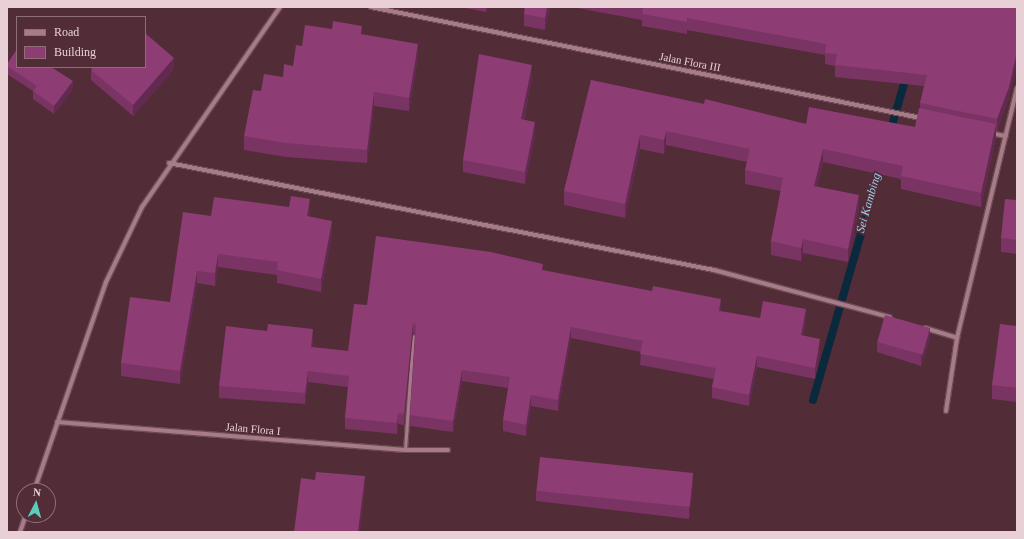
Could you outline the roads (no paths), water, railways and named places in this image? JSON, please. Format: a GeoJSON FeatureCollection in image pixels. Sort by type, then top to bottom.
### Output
{"type":"FeatureCollection","features":[{"type":"Feature","properties":{"kind":"street"},"geometry":{"type":"LineString","coordinates":[[37,483],[106,282],[142,207],[169,163],[280,7]]}},
{"type":"Feature","properties":{"kind":"street","name":"Jalan Flora III"},"geometry":{"type":"LineString","coordinates":[[370,7],[866,106],[927,120]]}},
{"type":"Feature","properties":{"kind":"street"},"geometry":{"type":"LineString","coordinates":[[946,411],[957,338],[1017,88]]}},
{"type":"Feature","properties":{"kind":"street"},"geometry":{"type":"LineString","coordinates":[[984,131],[1006,136]]}},
{"type":"Feature","properties":{"kind":"street"},"geometry":{"type":"LineString","coordinates":[[169,163],[714,270],[830,301],[862,307],[899,319]]}},
{"type":"Feature","properties":{"kind":"street"},"geometry":{"type":"LineString","coordinates":[[921,326],[957,338]]}},
{"type":"Feature","properties":{"kind":"street","name":"Jalan Flora I"},"geometry":{"type":"LineString","coordinates":[[57,422],[405,450],[448,450]]}},
{"type":"Feature","properties":{"kind":"lane"},"geometry":{"type":"LineString","coordinates":[[405,450],[413,336]]}},
{"type":"Feature","properties":{"kind":"waterway","name":"Sei Kambing"},"geometry":{"type":"LineString","coordinates":[[890,132],[907,74]]}},
{"type":"Feature","properties":{"kind":"waterway","name":"Sei Kambing"},"geometry":{"type":"LineString","coordinates":[[813,400],[881,164]]}}]}
